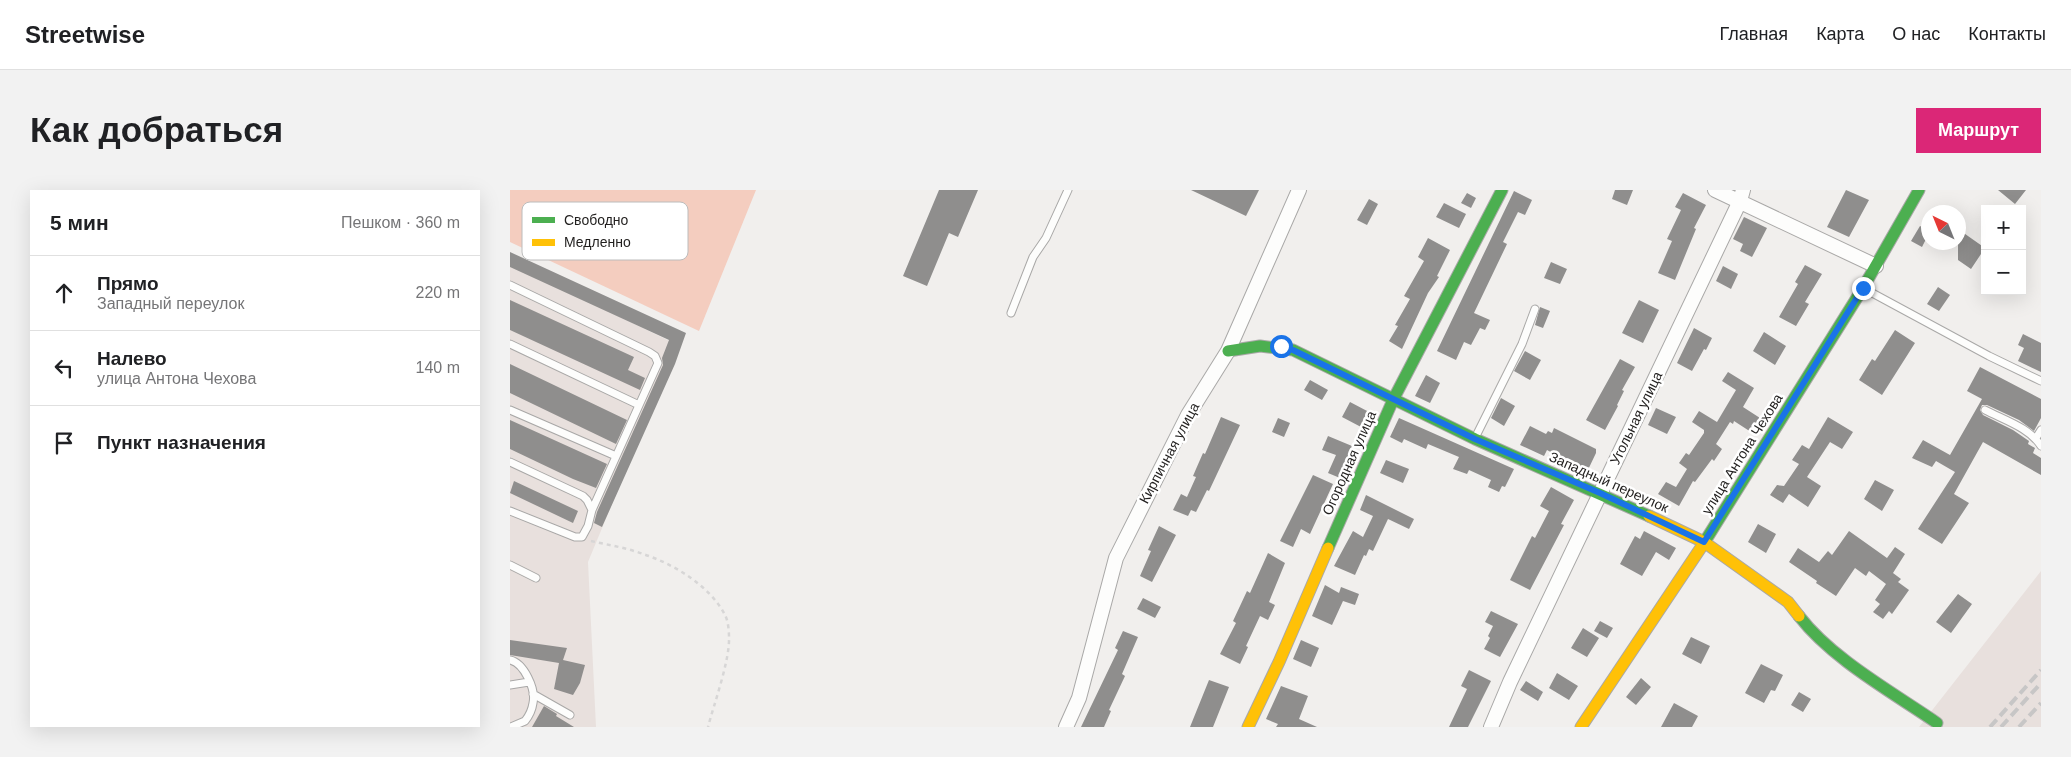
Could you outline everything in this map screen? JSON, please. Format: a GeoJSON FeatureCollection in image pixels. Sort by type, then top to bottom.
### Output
{"type":"FeatureCollection","features":[{"type":"Feature","properties":{"kind":"street","name":"Кирпичная улица"},"geometry":{"type":"LineString","coordinates":[[1066,727],[1079,698],[1109,579],[1119,551],[1188,415],[1228,351],[1299,190]]}},
{"type":"Feature","properties":{"kind":"street","name":"Огородная улица"},"geometry":{"type":"LineString","coordinates":[[1248,727],[1279,662],[1393,400],[1502,190]]}},
{"type":"Feature","properties":{"kind":"street"},"geometry":{"type":"LineString","coordinates":[[1715,190],[1741,195],[1876,266]]}},
{"type":"Feature","properties":{"kind":"street","name":"улица Антона Чехова"},"geometry":{"type":"LineString","coordinates":[[1581,727],[1704,542],[1863,288],[1919,190]]}},
{"type":"Feature","properties":{"kind":"street","name":"Угольная улица"},"geometry":{"type":"LineString","coordinates":[[1491,727],[1741,195]]}},
{"type":"Feature","properties":{"kind":"street","name":"Западный переулок"},"geometry":{"type":"LineString","coordinates":[[1228,351],[1253,345],[1281,346],[1293,350],[1475,439],[1600,493],[1704,542],[1788,602],[1813,634],[1832,651],[1937,723]]}},
{"type":"Feature","properties":{"kind":"lane"},"geometry":{"type":"LineString","coordinates":[[1011,313],[1033,258],[1046,238],[1068,190]]}},
{"type":"Feature","properties":{"kind":"lane"},"geometry":{"type":"LineString","coordinates":[[510,285],[656,356],[658,363],[592,510],[586,532],[582,537],[575,538],[510,510]]}},
{"type":"Feature","properties":{"kind":"lane"},"geometry":{"type":"LineString","coordinates":[[1863,288],[1988,356],[2041,381]]}},
{"type":"Feature","properties":{"kind":"lane"},"geometry":{"type":"LineString","coordinates":[[1475,439],[1522,344],[1535,309]]}},
{"type":"Feature","properties":{"kind":"lane"},"geometry":{"type":"LineString","coordinates":[[510,344],[639,405]]}},
{"type":"Feature","properties":{"kind":"lane"},"geometry":{"type":"LineString","coordinates":[[510,410],[616,456]]}},
{"type":"Feature","properties":{"kind":"lane"},"geometry":{"type":"LineString","coordinates":[[1985,410],[2036,438],[2041,446]]}},
{"type":"Feature","properties":{"kind":"lane"},"geometry":{"type":"LineString","coordinates":[[2036,438],[2041,430]]}},
{"type":"Feature","properties":{"kind":"lane"},"geometry":{"type":"LineString","coordinates":[[510,462],[583,496],[588,500],[592,510]]}},
{"type":"Feature","properties":{"kind":"lane"},"geometry":{"type":"LineString","coordinates":[[510,565],[536,578]]}},
{"type":"Feature","properties":{"kind":"lane"},"geometry":{"type":"LineString","coordinates":[[510,660],[518,663],[530,682],[534,701],[528,716],[520,724],[510,727]]}},
{"type":"Feature","properties":{"kind":"lane"},"geometry":{"type":"LineString","coordinates":[[510,685],[530,682]]}},
{"type":"Feature","properties":{"kind":"lane"},"geometry":{"type":"LineString","coordinates":[[533,694],[570,715]]}},
{"type":"Feature","properties":{"kind":"path"},"geometry":{"type":"LineString","coordinates":[[575,538],[627,549],[663,562],[700,586],[716,602],[726,616],[729,639],[727,653],[708,727]]}},
{"type":"Feature","properties":{"kind":"shaded area"},"geometry":{"type":"Polygon","coordinates":[[[510,190],[756,190],[699,331],[548,260],[688,260],[688,202],[522,202],[522,248],[510,242],[510,190]]]}},
{"type":"Feature","properties":{"kind":"shaded area"},"geometry":{"type":"Polygon","coordinates":[[[510,264],[678,345],[588,562],[596,727],[510,727],[510,264]]]}},
{"type":"Feature","properties":{"kind":"shaded area"},"geometry":{"type":"Polygon","coordinates":[[[2041,571],[2041,727],[1919,727],[2041,571]]]}},
{"type":"Feature","properties":{"kind":"building"},"geometry":{"type":"Polygon","coordinates":[[[939,190],[978,190],[958,237],[949,233],[927,286],[903,276],[939,190]]]}},
{"type":"Feature","properties":{"kind":"building"},"geometry":{"type":"Polygon","coordinates":[[[1191,190],[1259,190],[1246,216],[1191,190]]]}},
{"type":"Feature","properties":{"kind":"building"},"geometry":{"type":"Polygon","coordinates":[[[1615,190],[1633,190],[1627,205],[1612,199],[1615,190]]]}},
{"type":"Feature","properties":{"kind":"building"},"geometry":{"type":"Polygon","coordinates":[[[1846,190],[1869,200],[1849,237],[1827,227],[1846,190]]]}},
{"type":"Feature","properties":{"kind":"building"},"geometry":{"type":"Polygon","coordinates":[[[1998,190],[2026,190],[2015,204],[1998,190]]]}},
{"type":"Feature","properties":{"kind":"building"},"geometry":{"type":"Polygon","coordinates":[[[1514,191],[1532,200],[1525,215],[1518,212],[1503,242],[1507,244],[1474,313],[1490,320],[1485,330],[1480,328],[1471,345],[1464,342],[1456,360],[1437,351],[1514,191]]]}},
{"type":"Feature","properties":{"kind":"building"},"geometry":{"type":"Polygon","coordinates":[[[1467,193],[1476,198],[1471,208],[1461,203],[1467,193]]]}},
{"type":"Feature","properties":{"kind":"building"},"geometry":{"type":"Polygon","coordinates":[[[1683,193],[1706,205],[1694,228],[1696,229],[1675,280],[1658,273],[1672,241],[1667,239],[1681,210],[1675,207],[1683,193]]]}},
{"type":"Feature","properties":{"kind":"building"},"geometry":{"type":"Polygon","coordinates":[[[1369,199],[1378,204],[1367,225],[1357,220],[1369,199]]]}},
{"type":"Feature","properties":{"kind":"building"},"geometry":{"type":"Polygon","coordinates":[[[1444,203],[1466,214],[1459,228],[1436,217],[1444,203]]]}},
{"type":"Feature","properties":{"kind":"building"},"geometry":{"type":"Polygon","coordinates":[[[1744,217],[1767,228],[1752,257],[1740,251],[1743,244],[1733,239],[1744,217]]]}},
{"type":"Feature","properties":{"kind":"building"},"geometry":{"type":"Polygon","coordinates":[[[1920,226],[1921,226],[1921,246],[1911,241],[1920,226]]]}},
{"type":"Feature","properties":{"kind":"building"},"geometry":{"type":"Polygon","coordinates":[[[1966,235],[1981,245],[1981,254],[1971,269],[1958,260],[1958,250],[1966,250],[1966,235]]]}},
{"type":"Feature","properties":{"kind":"building"},"geometry":{"type":"Polygon","coordinates":[[[1428,238],[1450,250],[1437,276],[1439,277],[1428,293],[1402,349],[1389,341],[1398,326],[1395,325],[1410,299],[1404,296],[1424,261],[1418,257],[1428,238]]]}},
{"type":"Feature","properties":{"kind":"building"},"geometry":{"type":"Polygon","coordinates":[[[510,252],[522,258],[522,260],[527,260],[686,333],[675,364],[602,527],[594,523],[597,512],[663,365],[662,358],[669,340],[510,267],[510,252]]]}},
{"type":"Feature","properties":{"kind":"building"},"geometry":{"type":"Polygon","coordinates":[[[1551,262],[1567,269],[1560,284],[1544,278],[1551,262]]]}},
{"type":"Feature","properties":{"kind":"building"},"geometry":{"type":"Polygon","coordinates":[[[1805,265],[1822,274],[1805,302],[1809,304],[1796,326],[1779,317],[1798,284],[1795,282],[1805,265]]]}},
{"type":"Feature","properties":{"kind":"building"},"geometry":{"type":"Polygon","coordinates":[[[1723,266],[1738,274],[1731,289],[1716,281],[1723,266]]]}},
{"type":"Feature","properties":{"kind":"building"},"geometry":{"type":"Polygon","coordinates":[[[1938,287],[1950,295],[1939,311],[1927,304],[1938,287]]]}},
{"type":"Feature","properties":{"kind":"building"},"geometry":{"type":"Polygon","coordinates":[[[510,300],[634,357],[628,370],[645,378],[640,390],[510,330],[510,300]]]}},
{"type":"Feature","properties":{"kind":"building"},"geometry":{"type":"Polygon","coordinates":[[[1639,300],[1659,310],[1643,343],[1622,333],[1639,300]]]}},
{"type":"Feature","properties":{"kind":"building"},"geometry":{"type":"Polygon","coordinates":[[[1540,307],[1550,311],[1543,328],[1535,325],[1540,307]]]}},
{"type":"Feature","properties":{"kind":"building"},"geometry":{"type":"Polygon","coordinates":[[[1694,328],[1712,338],[1692,371],[1677,363],[1694,328]]]}},
{"type":"Feature","properties":{"kind":"building"},"geometry":{"type":"Polygon","coordinates":[[[1895,330],[1915,343],[1882,395],[1859,380],[1872,359],[1875,361],[1895,330]]]}},
{"type":"Feature","properties":{"kind":"building"},"geometry":{"type":"Polygon","coordinates":[[[1764,332],[1786,346],[1775,365],[1753,351],[1764,332]]]}},
{"type":"Feature","properties":{"kind":"building"},"geometry":{"type":"Polygon","coordinates":[[[2023,334],[2041,343],[2041,372],[2018,361],[2024,348],[2018,345],[2023,334]]]}},
{"type":"Feature","properties":{"kind":"building"},"geometry":{"type":"Polygon","coordinates":[[[1525,351],[1541,360],[1530,380],[1514,371],[1525,351]]]}},
{"type":"Feature","properties":{"kind":"building"},"geometry":{"type":"Polygon","coordinates":[[[1620,359],[1635,367],[1622,390],[1624,391],[1618,406],[1605,430],[1586,420],[1620,359]]]}},
{"type":"Feature","properties":{"kind":"building"},"geometry":{"type":"Polygon","coordinates":[[[510,364],[627,420],[616,444],[510,393],[510,364]]]}},
{"type":"Feature","properties":{"kind":"building"},"geometry":{"type":"Polygon","coordinates":[[[1980,367],[2041,399],[2041,418],[2034,431],[2019,420],[1987,405],[1982,405],[1980,410],[1983,415],[2013,430],[2029,441],[2028,444],[2035,448],[2033,453],[2041,458],[2041,475],[1983,442],[1954,494],[1969,503],[1942,544],[1918,529],[1955,472],[1936,461],[1932,467],[1912,458],[1923,440],[1950,455],[1982,399],[1967,391],[1980,367]]]}},
{"type":"Feature","properties":{"kind":"building"},"geometry":{"type":"Polygon","coordinates":[[[1728,372],[1754,388],[1743,407],[1760,418],[1751,432],[1734,421],[1733,424],[1730,422],[1716,444],[1722,449],[1695,482],[1693,481],[1679,506],[1658,494],[1666,482],[1676,487],[1687,469],[1679,463],[1686,453],[1689,455],[1704,433],[1704,430],[1692,422],[1699,411],[1717,422],[1736,390],[1722,381],[1728,372]]]}},
{"type":"Feature","properties":{"kind":"building"},"geometry":{"type":"Polygon","coordinates":[[[1426,375],[1440,383],[1430,403],[1415,396],[1426,375]]]}},
{"type":"Feature","properties":{"kind":"building"},"geometry":{"type":"Polygon","coordinates":[[[1310,380],[1328,390],[1322,400],[1304,390],[1310,380]]]}},
{"type":"Feature","properties":{"kind":"building"},"geometry":{"type":"Polygon","coordinates":[[[1501,398],[1515,406],[1504,426],[1491,418],[1501,398]]]}},
{"type":"Feature","properties":{"kind":"building"},"geometry":{"type":"Polygon","coordinates":[[[1350,402],[1369,412],[1361,427],[1342,417],[1350,402]]]}},
{"type":"Feature","properties":{"kind":"building"},"geometry":{"type":"Polygon","coordinates":[[[1656,408],[1676,417],[1667,434],[1648,425],[1656,408]]]}},
{"type":"Feature","properties":{"kind":"building"},"geometry":{"type":"Polygon","coordinates":[[[1221,417],[1240,425],[1209,491],[1207,490],[1196,512],[1191,510],[1188,516],[1173,510],[1181,494],[1187,497],[1196,477],[1193,476],[1221,417]]]}},
{"type":"Feature","properties":{"kind":"building"},"geometry":{"type":"Polygon","coordinates":[[[1828,417],[1853,432],[1842,449],[1830,442],[1807,477],[1821,486],[1808,507],[1789,494],[1783,503],[1770,495],[1777,485],[1784,486],[1799,464],[1792,460],[1802,445],[1809,449],[1828,417]]]}},
{"type":"Feature","properties":{"kind":"building"},"geometry":{"type":"Polygon","coordinates":[[[1278,418],[1290,423],[1284,437],[1272,432],[1278,418]]]}},
{"type":"Feature","properties":{"kind":"building"},"geometry":{"type":"Polygon","coordinates":[[[1399,418],[1514,469],[1505,487],[1502,486],[1499,492],[1488,487],[1491,480],[1469,470],[1467,474],[1453,469],[1459,457],[1428,444],[1426,449],[1404,439],[1402,443],[1390,437],[1399,418]]]}},
{"type":"Feature","properties":{"kind":"building"},"geometry":{"type":"Polygon","coordinates":[[[510,420],[607,464],[596,488],[510,449],[510,420]]]}},
{"type":"Feature","properties":{"kind":"building"},"geometry":{"type":"Polygon","coordinates":[[[1530,426],[1546,434],[1548,431],[1552,433],[1554,428],[1596,449],[1586,474],[1567,466],[1569,462],[1547,450],[1544,456],[1520,445],[1530,426]]]}},
{"type":"Feature","properties":{"kind":"building"},"geometry":{"type":"Polygon","coordinates":[[[1328,436],[1352,446],[1340,478],[1328,473],[1336,455],[1322,450],[1328,436]]]}},
{"type":"Feature","properties":{"kind":"building"},"geometry":{"type":"Polygon","coordinates":[[[1386,460],[1409,469],[1403,483],[1380,473],[1386,460]]]}},
{"type":"Feature","properties":{"kind":"building"},"geometry":{"type":"Polygon","coordinates":[[[1313,475],[1333,484],[1310,534],[1301,529],[1293,547],[1280,541],[1313,475]]]}},
{"type":"Feature","properties":{"kind":"building"},"geometry":{"type":"Polygon","coordinates":[[[1875,480],[1894,490],[1882,511],[1864,499],[1875,480]]]}},
{"type":"Feature","properties":{"kind":"building"},"geometry":{"type":"Polygon","coordinates":[[[514,481],[578,511],[573,523],[510,493],[514,481]]]}},
{"type":"Feature","properties":{"kind":"building"},"geometry":{"type":"Polygon","coordinates":[[[1551,487],[1574,500],[1561,524],[1564,525],[1530,590],[1510,580],[1532,536],[1535,538],[1549,511],[1540,506],[1551,487]]]}},
{"type":"Feature","properties":{"kind":"building"},"geometry":{"type":"Polygon","coordinates":[[[1366,495],[1414,519],[1409,529],[1388,519],[1373,551],[1369,549],[1366,556],[1364,555],[1355,575],[1334,566],[1353,531],[1363,537],[1373,516],[1360,510],[1366,495]]]}},
{"type":"Feature","properties":{"kind":"building"},"geometry":{"type":"Polygon","coordinates":[[[1758,524],[1776,534],[1766,553],[1748,542],[1758,524]]]}},
{"type":"Feature","properties":{"kind":"building"},"geometry":{"type":"Polygon","coordinates":[[[1159,526],[1176,535],[1152,582],[1140,576],[1151,551],[1148,550],[1159,526]]]}},
{"type":"Feature","properties":{"kind":"building"},"geometry":{"type":"Polygon","coordinates":[[[1644,531],[1676,548],[1669,560],[1656,552],[1642,576],[1620,564],[1635,536],[1640,539],[1644,531]]]}},
{"type":"Feature","properties":{"kind":"building"},"geometry":{"type":"Polygon","coordinates":[[[1849,531],[1887,558],[1895,547],[1905,554],[1893,573],[1901,579],[1898,582],[1909,590],[1892,614],[1889,611],[1883,619],[1873,612],[1880,604],[1875,600],[1886,584],[1869,571],[1866,576],[1855,568],[1836,596],[1789,562],[1798,548],[1819,562],[1828,551],[1832,555],[1849,531]]]}},
{"type":"Feature","properties":{"kind":"building"},"geometry":{"type":"Polygon","coordinates":[[[1268,553],[1285,563],[1269,602],[1275,605],[1268,620],[1260,616],[1240,664],[1220,654],[1236,623],[1233,621],[1247,591],[1250,593],[1268,553]]]}},
{"type":"Feature","properties":{"kind":"building"},"geometry":{"type":"Polygon","coordinates":[[[1325,585],[1339,593],[1341,587],[1359,594],[1355,605],[1343,601],[1332,625],[1312,616],[1325,585]]]}},
{"type":"Feature","properties":{"kind":"building"},"geometry":{"type":"Polygon","coordinates":[[[1958,594],[1972,604],[1951,633],[1936,622],[1958,594]]]}},
{"type":"Feature","properties":{"kind":"building"},"geometry":{"type":"Polygon","coordinates":[[[1143,598],[1161,607],[1155,618],[1137,609],[1143,598]]]}},
{"type":"Feature","properties":{"kind":"building"},"geometry":{"type":"Polygon","coordinates":[[[1491,611],[1518,624],[1500,657],[1484,649],[1490,638],[1488,636],[1493,626],[1485,622],[1491,611]]]}},
{"type":"Feature","properties":{"kind":"building"},"geometry":{"type":"Polygon","coordinates":[[[1600,621],[1613,628],[1607,638],[1594,631],[1600,621]]]}},
{"type":"Feature","properties":{"kind":"building"},"geometry":{"type":"Polygon","coordinates":[[[1583,628],[1599,638],[1587,657],[1571,648],[1583,628]]]}},
{"type":"Feature","properties":{"kind":"building"},"geometry":{"type":"Polygon","coordinates":[[[1123,631],[1138,637],[1122,674],[1125,676],[1109,710],[1111,711],[1104,727],[1081,727],[1118,650],[1115,648],[1123,631]]]}},
{"type":"Feature","properties":{"kind":"building"},"geometry":{"type":"Polygon","coordinates":[[[1691,637],[1710,646],[1701,664],[1682,654],[1691,637]]]}},
{"type":"Feature","properties":{"kind":"building"},"geometry":{"type":"Polygon","coordinates":[[[510,640],[567,648],[563,660],[585,665],[580,683],[573,695],[554,689],[559,663],[510,655],[510,640]]]}},
{"type":"Feature","properties":{"kind":"building"},"geometry":{"type":"Polygon","coordinates":[[[1301,640],[1319,648],[1311,667],[1293,659],[1301,640]]]}},
{"type":"Feature","properties":{"kind":"building"},"geometry":{"type":"Polygon","coordinates":[[[1761,664],[1783,675],[1775,691],[1771,690],[1764,703],[1745,693],[1761,664]]]}},
{"type":"Feature","properties":{"kind":"building"},"geometry":{"type":"Polygon","coordinates":[[[1469,670],[1491,681],[1468,727],[1449,727],[1467,689],[1461,686],[1469,670]]]}},
{"type":"Feature","properties":{"kind":"building"},"geometry":{"type":"Polygon","coordinates":[[[1557,673],[1578,686],[1569,700],[1549,688],[1557,673]]]}},
{"type":"Feature","properties":{"kind":"building"},"geometry":{"type":"Polygon","coordinates":[[[1641,678],[1651,687],[1636,705],[1626,697],[1641,678]]]}},
{"type":"Feature","properties":{"kind":"building"},"geometry":{"type":"Polygon","coordinates":[[[1209,680],[1229,687],[1213,727],[1190,727],[1209,680]]]}},
{"type":"Feature","properties":{"kind":"building"},"geometry":{"type":"Polygon","coordinates":[[[1526,681],[1543,692],[1538,701],[1520,690],[1526,681]]]}},
{"type":"Feature","properties":{"kind":"building"},"geometry":{"type":"Polygon","coordinates":[[[1281,686],[1308,696],[1299,719],[1317,727],[1276,727],[1278,724],[1266,719],[1281,686]]]}},
{"type":"Feature","properties":{"kind":"building"},"geometry":{"type":"Polygon","coordinates":[[[1799,692],[1811,699],[1803,712],[1791,705],[1799,692]]]}},
{"type":"Feature","properties":{"kind":"building"},"geometry":{"type":"Polygon","coordinates":[[[1674,703],[1698,716],[1692,727],[1661,727],[1674,703]]]}},
{"type":"Feature","properties":{"kind":"building"},"geometry":{"type":"Polygon","coordinates":[[[544,706],[557,714],[556,716],[574,727],[532,727],[544,706]]]}},
{"type":"Feature","properties":{"kind":"railway"},"geometry":{"type":"LineString","coordinates":[[1990,727],[2041,670]]}},
{"type":"Feature","properties":{"kind":"railway"},"geometry":{"type":"LineString","coordinates":[[2001,727],[2041,683]]}},
{"type":"Feature","properties":{"kind":"railway"},"geometry":{"type":"LineString","coordinates":[[2019,727],[2041,703]]}},
{"type":"Feature","properties":{"kind":"traffic: fast"},"geometry":{"type":"LineString","coordinates":[[1328,548],[1393,400],[1502,190]]}},
{"type":"Feature","properties":{"kind":"traffic: fast"},"geometry":{"type":"LineString","coordinates":[[1702,546],[1863,288],[1919,190]]}},
{"type":"Feature","properties":{"kind":"traffic: fast"},"geometry":{"type":"LineString","coordinates":[[1228,351],[1260,346],[1293,350],[1475,439],[1649,516]]}},
{"type":"Feature","properties":{"kind":"traffic: fast"},"geometry":{"type":"LineString","coordinates":[[1799,616],[1828,647],[1845,661],[1937,723]]}},
{"type":"Feature","properties":{"kind":"traffic: slow"},"geometry":{"type":"LineString","coordinates":[[1649,516],[1704,542],[1788,602],[1799,616]]}},
{"type":"Feature","properties":{"kind":"traffic: slow"},"geometry":{"type":"LineString","coordinates":[[1581,727],[1702,546]]}},
{"type":"Feature","properties":{"kind":"traffic: slow"},"geometry":{"type":"LineString","coordinates":[[1248,727],[1279,662],[1328,548]]}},
{"type":"Feature","properties":{"kind":"route"},"geometry":{"type":"LineString","coordinates":[[1281,346],[1293,350],[1475,439],[1600,493],[1704,542],[1863,288]]}}]}
